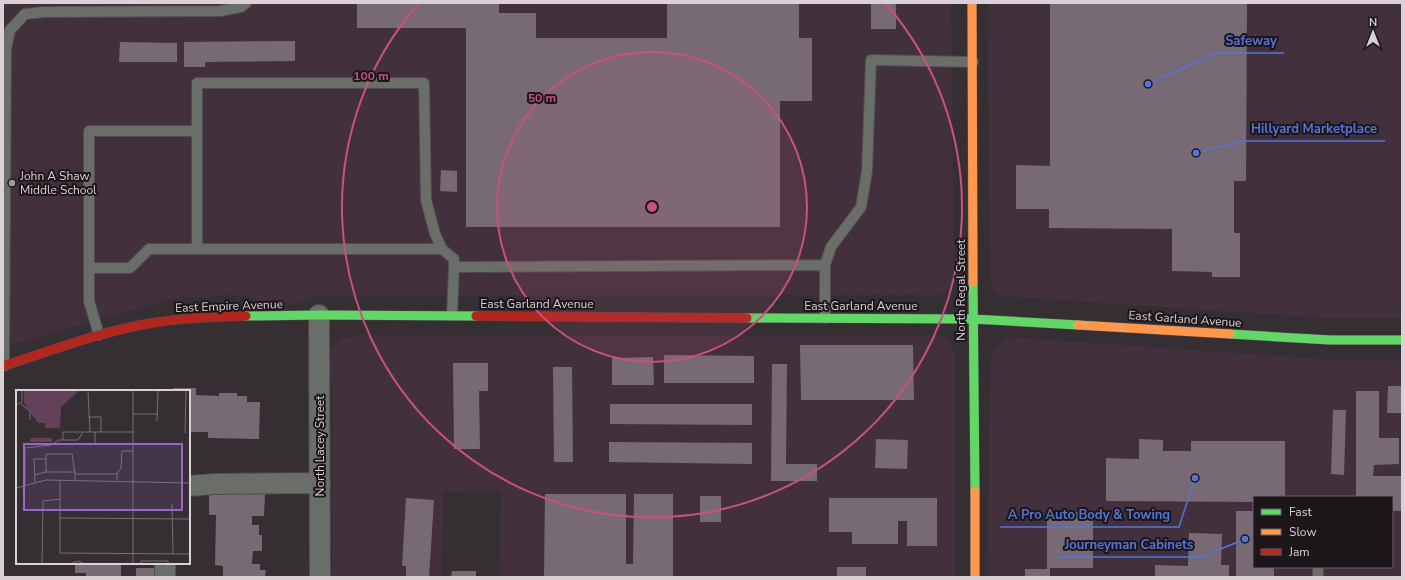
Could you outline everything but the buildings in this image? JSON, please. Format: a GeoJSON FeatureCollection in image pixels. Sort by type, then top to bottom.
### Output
{"type":"FeatureCollection","features":[{"type":"Feature","properties":{"kind":"street","name":"North Regal Street"},"geometry":{"type":"LineString","coordinates":[[972,3],[975,577]]}},
{"type":"Feature","properties":{"kind":"street","name":"East Empire Avenue"},"geometry":{"type":"LineString","coordinates":[[3,366],[98,335],[146,324],[195,317],[319,315]]}},
{"type":"Feature","properties":{"kind":"street","name":"East Garland Avenue"},"geometry":{"type":"LineString","coordinates":[[319,315],[973,319],[1330,340],[1402,340]]}},
{"type":"Feature","properties":{"kind":"street","name":"North Lacey Street"},"geometry":{"type":"LineString","coordinates":[[319,315],[320,577]]}},
{"type":"Feature","properties":{"kind":"street"},"geometry":{"type":"LineString","coordinates":[[190,486],[214,484],[320,483]]}},
{"type":"Feature","properties":{"kind":"street"},"geometry":{"type":"LineString","coordinates":[[165,564],[165,577]]}},
{"type":"Feature","properties":{"kind":"lane"},"geometry":{"type":"LineString","coordinates":[[3,366],[6,49],[10,30],[25,14],[44,12],[220,11],[241,6],[246,3]]}},
{"type":"Feature","properties":{"kind":"lane"},"geometry":{"type":"LineString","coordinates":[[825,318],[825,265],[831,247],[861,207],[867,171],[871,60],[973,62]]}},
{"type":"Feature","properties":{"kind":"lane"},"geometry":{"type":"LineString","coordinates":[[197,249],[197,83],[424,83],[426,200],[435,234],[442,249],[454,259],[452,315]]}},
{"type":"Feature","properties":{"kind":"lane"},"geometry":{"type":"LineString","coordinates":[[98,335],[89,301],[90,131],[197,131]]}},
{"type":"Feature","properties":{"kind":"lane"},"geometry":{"type":"LineString","coordinates":[[89,268],[130,268],[149,249],[442,249]]}},
{"type":"Feature","properties":{"kind":"lane"},"geometry":{"type":"LineString","coordinates":[[454,267],[825,265]]}},
{"type":"Feature","properties":{"kind":"shaded area"},"geometry":{"type":"Polygon","coordinates":[[[3,3],[951,3],[954,274],[951,288],[941,295],[314,296],[298,303],[264,303],[245,295],[175,298],[3,347],[3,3]]]}},
{"type":"Feature","properties":{"kind":"shaded area"},"geometry":{"type":"Polygon","coordinates":[[[988,3],[1402,3],[1402,318],[1325,318],[1002,296],[992,286],[990,276],[988,3]]]}},
{"type":"Feature","properties":{"kind":"shaded area"},"geometry":{"type":"Polygon","coordinates":[[[357,335],[938,335],[950,341],[955,353],[955,577],[500,577],[501,491],[443,492],[442,577],[332,577],[333,387],[327,368],[330,351],[342,339],[357,335]]]}},
{"type":"Feature","properties":{"kind":"shaded area"},"geometry":{"type":"Polygon","coordinates":[[[1022,338],[1322,359],[1402,359],[1402,577],[988,577],[990,364],[992,355],[998,346],[1005,340],[1022,338]]]}},
{"type":"Feature","properties":{"kind":"traffic: fast"},"geometry":{"type":"LineString","coordinates":[[973,282],[975,491]]}},
{"type":"Feature","properties":{"kind":"traffic: fast"},"geometry":{"type":"LineString","coordinates":[[246,316],[476,316]]}},
{"type":"Feature","properties":{"kind":"traffic: fast"},"geometry":{"type":"LineString","coordinates":[[747,318],[973,319],[1078,325]]}},
{"type":"Feature","properties":{"kind":"traffic: fast"},"geometry":{"type":"LineString","coordinates":[[1230,334],[1330,340],[1402,340]]}},
{"type":"Feature","properties":{"kind":"traffic: slow"},"geometry":{"type":"LineString","coordinates":[[972,3],[973,282]]}},
{"type":"Feature","properties":{"kind":"traffic: slow"},"geometry":{"type":"LineString","coordinates":[[1078,325],[1230,334]]}},
{"type":"Feature","properties":{"kind":"traffic: slow"},"geometry":{"type":"LineString","coordinates":[[975,491],[975,577]]}},
{"type":"Feature","properties":{"kind":"traffic: jam"},"geometry":{"type":"LineString","coordinates":[[3,366],[92,337],[146,324],[208,317],[246,316]]}},
{"type":"Feature","properties":{"kind":"traffic: jam"},"geometry":{"type":"LineString","coordinates":[[476,316],[747,318]]}},
{"type":"Feature","properties":{"kind":"place","name":"Safeway"},"geometry":{"type":"Point","coordinates":[1148,84]}},
{"type":"Feature","properties":{"kind":"place","name":"Hillyard Marketplace"},"geometry":{"type":"Point","coordinates":[1196,153]}},
{"type":"Feature","properties":{"kind":"place","name":"John A Shaw Middle School"},"geometry":{"type":"Point","coordinates":[12,183]}},
{"type":"Feature","properties":{"kind":"place","name":"A Pro Auto Body & Towing"},"geometry":{"type":"Point","coordinates":[1195,478]}},
{"type":"Feature","properties":{"kind":"place","name":"Journeyman Cabinets"},"geometry":{"type":"Point","coordinates":[1245,539]}}]}
